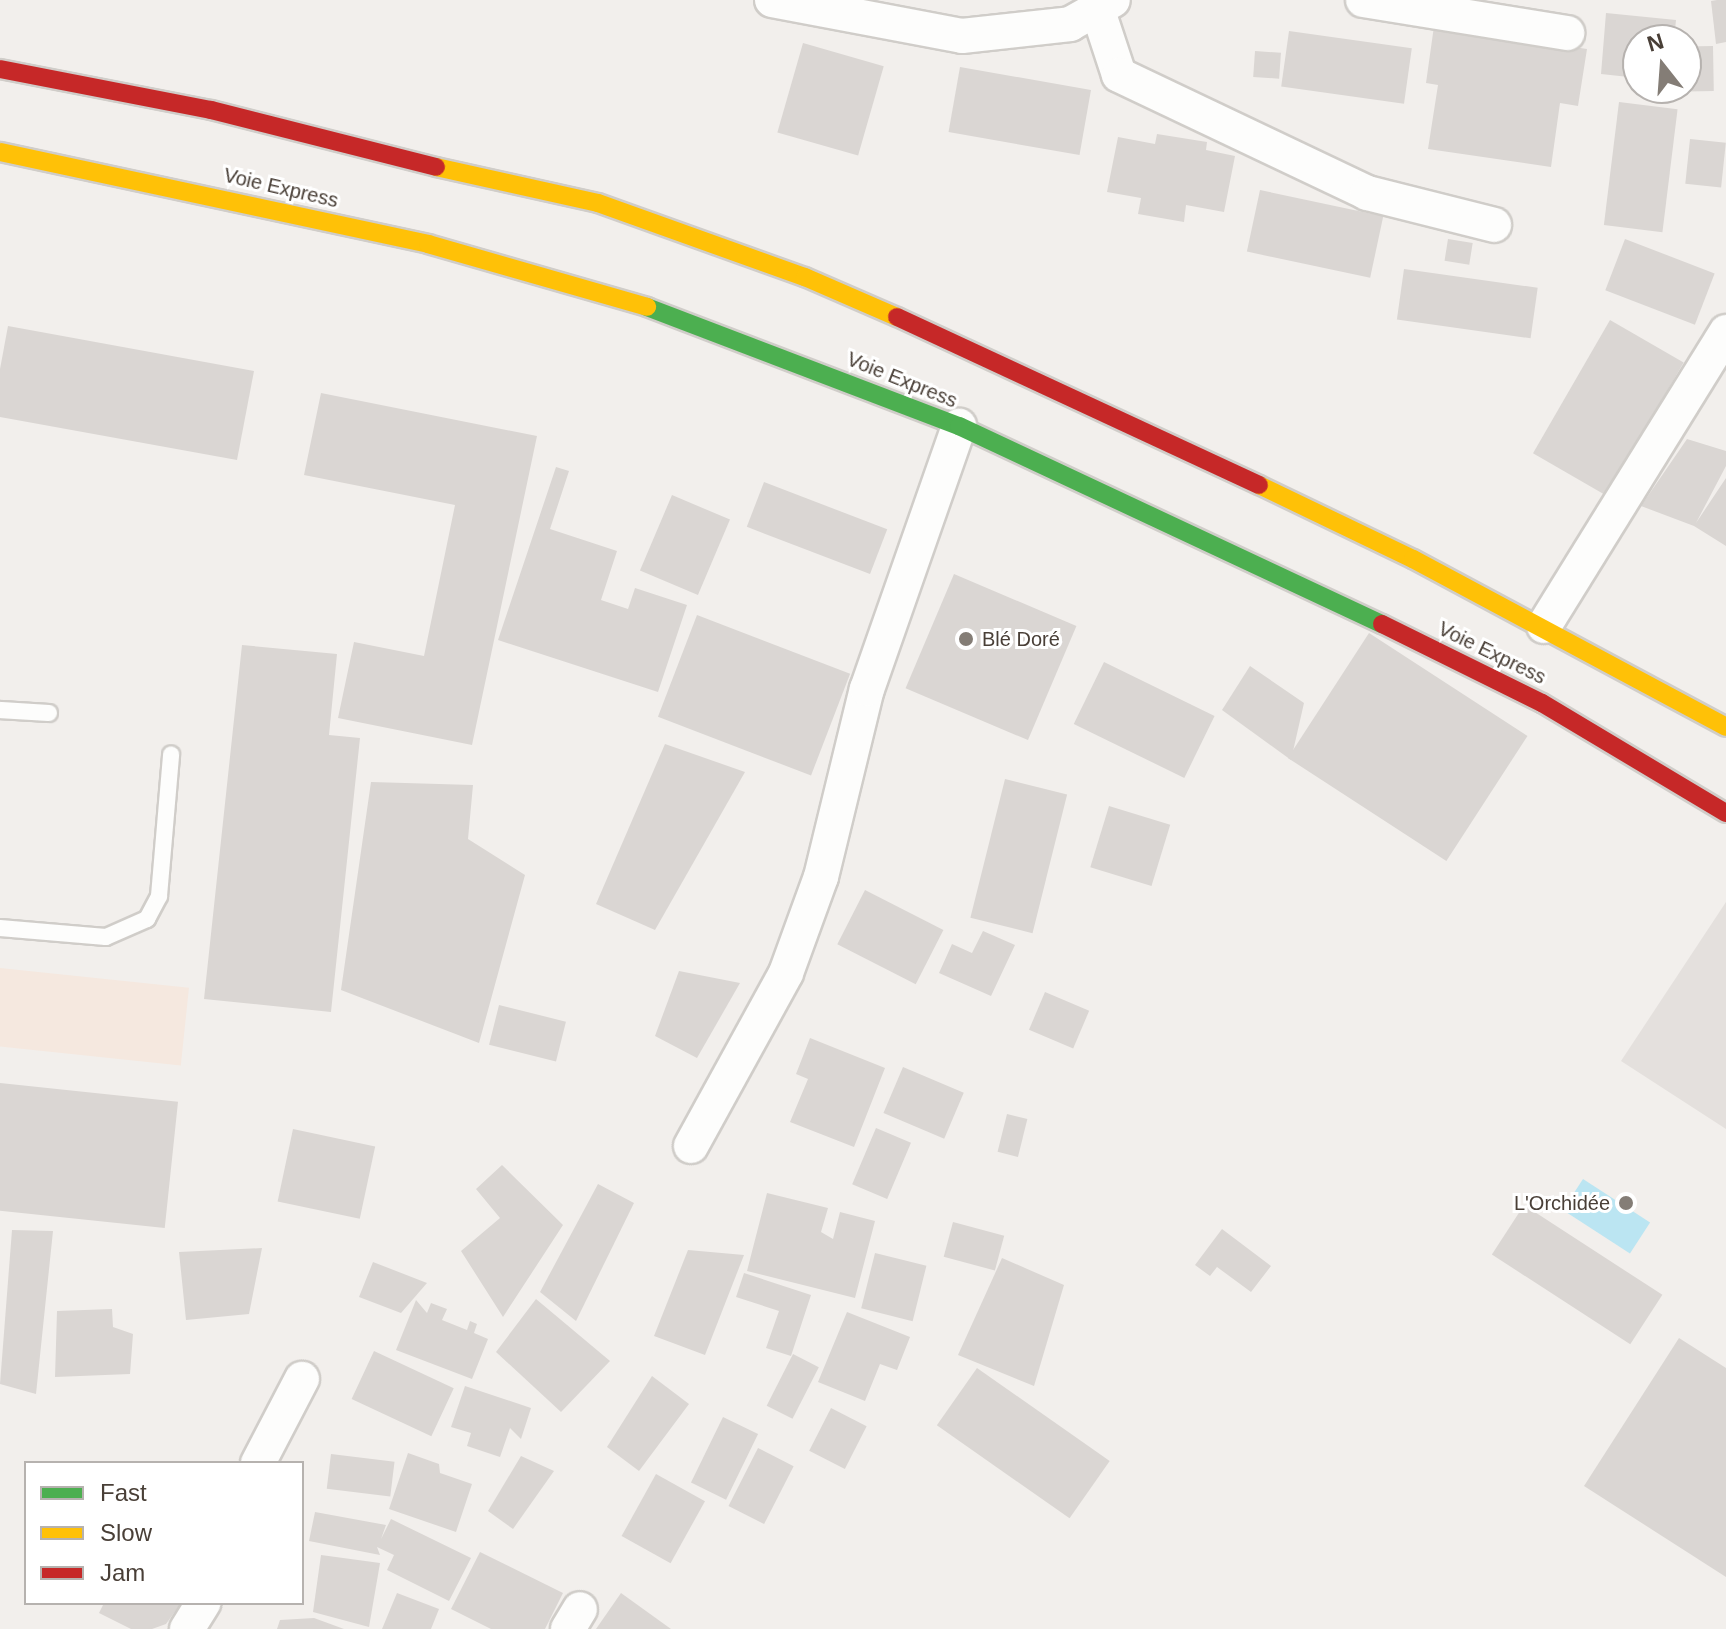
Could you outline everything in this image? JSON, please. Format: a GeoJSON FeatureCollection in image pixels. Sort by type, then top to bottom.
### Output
{"type":"FeatureCollection","features":[{"type":"Feature","properties":{"kind":"highway"},"geometry":{"type":"LineString","coordinates":[[0,69],[211,110],[613,208],[907,319],[1544,626],[1726,727]]}},
{"type":"Feature","properties":{"kind":"highway","name":"Voie Express"},"geometry":{"type":"LineString","coordinates":[[0,152],[305,216],[579,284],[725,334],[959,426],[1222,545],[1542,703],[1726,813]]}},
{"type":"Feature","properties":{"kind":"street"},"geometry":{"type":"LineString","coordinates":[[772,0],[962,36],[1027,33],[1070,24],[1105,6],[1119,75],[1367,193],[1494,225]]}},
{"type":"Feature","properties":{"kind":"street"},"geometry":{"type":"LineString","coordinates":[[1363,0],[1567,33]]}},
{"type":"Feature","properties":{"kind":"street"},"geometry":{"type":"LineString","coordinates":[[1544,626],[1726,332]]}},
{"type":"Feature","properties":{"kind":"street"},"geometry":{"type":"LineString","coordinates":[[691,1146],[786,973],[821,877],[867,689],[959,426]]}},
{"type":"Feature","properties":{"kind":"street"},"geometry":{"type":"LineString","coordinates":[[259,1461],[302,1379]]}},
{"type":"Feature","properties":{"kind":"street"},"geometry":{"type":"LineString","coordinates":[[187,1629],[202,1605]]}},
{"type":"Feature","properties":{"kind":"lane"},"geometry":{"type":"LineString","coordinates":[[0,710],[49,713]]}},
{"type":"Feature","properties":{"kind":"lane"},"geometry":{"type":"LineString","coordinates":[[0,928],[106,937],[147,919],[159,896],[171,755]]}},
{"type":"Feature","properties":{"kind":"shaded area"},"geometry":{"type":"Polygon","coordinates":[[[1726,902],[1726,1129],[1621,1061],[1726,902]]]}},
{"type":"Feature","properties":{"kind":"shaded area"},"geometry":{"type":"Polygon","coordinates":[[[0,968],[189,988],[181,1065],[0,1046],[0,968]]]}},
{"type":"Feature","properties":{"kind":"water"},"geometry":{"type":"Polygon","coordinates":[[[1583,1179],[1650,1223],[1630,1254],[1563,1210],[1583,1179]]]}},
{"type":"Feature","properties":{"kind":"building"},"geometry":{"type":"Polygon","coordinates":[[[1726,0],[1726,42],[1716,44],[1711,1],[1726,0]]]}},
{"type":"Feature","properties":{"kind":"building"},"geometry":{"type":"Polygon","coordinates":[[[1606,13],[1676,20],[1676,24],[1622,24],[1622,76],[1601,74],[1606,13]]]}},
{"type":"Feature","properties":{"kind":"building"},"geometry":{"type":"Polygon","coordinates":[[[1434,26],[1587,49],[1578,106],[1560,103],[1551,167],[1428,149],[1438,85],[1426,83],[1434,26]]]}},
{"type":"Feature","properties":{"kind":"building"},"geometry":{"type":"Polygon","coordinates":[[[1289,31],[1412,48],[1404,104],[1281,86],[1289,31]]]}},
{"type":"Feature","properties":{"kind":"building"},"geometry":{"type":"Polygon","coordinates":[[[803,43],[884,66],[858,156],[777,132],[803,43]]]}},
{"type":"Feature","properties":{"kind":"building"},"geometry":{"type":"Polygon","coordinates":[[[1702,46],[1713,46],[1714,91],[1702,91],[1702,46]]]}},
{"type":"Feature","properties":{"kind":"building"},"geometry":{"type":"Polygon","coordinates":[[[1255,51],[1281,53],[1279,79],[1253,77],[1255,51]]]}},
{"type":"Feature","properties":{"kind":"building"},"geometry":{"type":"Polygon","coordinates":[[[960,67],[1091,90],[1080,155],[949,132],[960,67]]]}},
{"type":"Feature","properties":{"kind":"building"},"geometry":{"type":"Polygon","coordinates":[[[1619,102],[1678,109],[1662,232],[1604,225],[1619,102]]]}},
{"type":"Feature","properties":{"kind":"building"},"geometry":{"type":"Polygon","coordinates":[[[1157,134],[1207,142],[1206,150],[1235,156],[1224,212],[1186,205],[1184,222],[1138,214],[1141,198],[1107,192],[1118,137],[1155,144],[1157,134]]]}},
{"type":"Feature","properties":{"kind":"building"},"geometry":{"type":"Polygon","coordinates":[[[1690,139],[1726,143],[1721,188],[1685,184],[1690,139]]]}},
{"type":"Feature","properties":{"kind":"building"},"geometry":{"type":"Polygon","coordinates":[[[1260,190],[1383,216],[1370,278],[1247,252],[1260,190]]]}},
{"type":"Feature","properties":{"kind":"building"},"geometry":{"type":"Polygon","coordinates":[[[1448,239],[1473,243],[1469,265],[1445,261],[1448,239]]]}},
{"type":"Feature","properties":{"kind":"building"},"geometry":{"type":"Polygon","coordinates":[[[1625,239],[1715,273],[1695,325],[1605,290],[1625,239]]]}},
{"type":"Feature","properties":{"kind":"building"},"geometry":{"type":"Polygon","coordinates":[[[1404,269],[1538,288],[1531,338],[1397,320],[1404,269]]]}},
{"type":"Feature","properties":{"kind":"building"},"geometry":{"type":"Polygon","coordinates":[[[1610,320],[1684,362],[1607,496],[1533,453],[1610,320]]]}},
{"type":"Feature","properties":{"kind":"building"},"geometry":{"type":"Polygon","coordinates":[[[8,326],[254,371],[237,460],[0,417],[0,369],[8,326]]]}},
{"type":"Feature","properties":{"kind":"building"},"geometry":{"type":"Polygon","coordinates":[[[321,393],[537,436],[472,745],[338,718],[354,642],[424,656],[455,505],[304,475],[321,393]]]}},
{"type":"Feature","properties":{"kind":"building"},"geometry":{"type":"Polygon","coordinates":[[[1687,439],[1726,451],[1726,466],[1696,523],[1726,478],[1726,546],[1694,526],[1641,506],[1687,439]]]}},
{"type":"Feature","properties":{"kind":"building"},"geometry":{"type":"Polygon","coordinates":[[[556,467],[569,471],[550,529],[617,551],[601,600],[628,609],[635,588],[687,605],[658,692],[498,640],[556,467]]]}},
{"type":"Feature","properties":{"kind":"building"},"geometry":{"type":"Polygon","coordinates":[[[764,482],[887,529],[870,574],[747,527],[764,482]]]}},
{"type":"Feature","properties":{"kind":"building"},"geometry":{"type":"Polygon","coordinates":[[[672,495],[730,520],[698,595],[640,570],[672,495]]]}},
{"type":"Feature","properties":{"kind":"building"},"geometry":{"type":"Polygon","coordinates":[[[954,574],[1076,626],[1028,740],[906,688],[954,574]]]}},
{"type":"Feature","properties":{"kind":"building"},"geometry":{"type":"Polygon","coordinates":[[[697,615],[850,674],[811,776],[658,717],[697,615]]]}},
{"type":"Feature","properties":{"kind":"building"},"geometry":{"type":"Polygon","coordinates":[[[1369,633],[1528,736],[1446,861],[1288,758],[1369,633]]]}},
{"type":"Feature","properties":{"kind":"building"},"geometry":{"type":"Polygon","coordinates":[[[242,645],[337,654],[329,735],[360,738],[331,1012],[204,999],[242,645]]]}},
{"type":"Feature","properties":{"kind":"building"},"geometry":{"type":"Polygon","coordinates":[[[1104,662],[1215,716],[1184,778],[1074,724],[1104,662]]]}},
{"type":"Feature","properties":{"kind":"building"},"geometry":{"type":"Polygon","coordinates":[[[1250,666],[1304,703],[1291,760],[1222,710],[1250,666]]]}},
{"type":"Feature","properties":{"kind":"building"},"geometry":{"type":"Polygon","coordinates":[[[665,744],[745,772],[655,930],[596,904],[665,744]]]}},
{"type":"Feature","properties":{"kind":"building"},"geometry":{"type":"Polygon","coordinates":[[[1005,779],[1067,794],[1033,933],[970,918],[1005,779]]]}},
{"type":"Feature","properties":{"kind":"building"},"geometry":{"type":"Polygon","coordinates":[[[371,782],[473,785],[468,839],[525,875],[479,1043],[341,990],[371,782]]]}},
{"type":"Feature","properties":{"kind":"building"},"geometry":{"type":"Polygon","coordinates":[[[1109,806],[1170,825],[1151,886],[1090,867],[1109,806]]]}},
{"type":"Feature","properties":{"kind":"building"},"geometry":{"type":"Polygon","coordinates":[[[865,890],[943,930],[916,984],[837,944],[865,890]]]}},
{"type":"Feature","properties":{"kind":"building"},"geometry":{"type":"Polygon","coordinates":[[[983,931],[1015,945],[991,996],[939,973],[952,944],[972,953],[983,931]]]}},
{"type":"Feature","properties":{"kind":"building"},"geometry":{"type":"Polygon","coordinates":[[[679,971],[740,983],[697,1058],[655,1036],[679,971]]]}},
{"type":"Feature","properties":{"kind":"building"},"geometry":{"type":"Polygon","coordinates":[[[1045,992],[1089,1011],[1073,1048],[1029,1030],[1045,992]]]}},
{"type":"Feature","properties":{"kind":"building"},"geometry":{"type":"Polygon","coordinates":[[[499,1005],[566,1022],[556,1061],[489,1045],[499,1005]]]}},
{"type":"Feature","properties":{"kind":"building"},"geometry":{"type":"Polygon","coordinates":[[[810,1038],[885,1068],[854,1147],[790,1122],[808,1079],[796,1074],[810,1038]]]}},
{"type":"Feature","properties":{"kind":"building"},"geometry":{"type":"Polygon","coordinates":[[[903,1067],[964,1093],[944,1139],[883,1113],[903,1067]]]}},
{"type":"Feature","properties":{"kind":"building"},"geometry":{"type":"Polygon","coordinates":[[[0,1083],[178,1102],[165,1228],[0,1211],[0,1083]]]}},
{"type":"Feature","properties":{"kind":"building"},"geometry":{"type":"Polygon","coordinates":[[[1007,1114],[1027,1119],[1018,1157],[998,1152],[1007,1114]]]}},
{"type":"Feature","properties":{"kind":"building"},"geometry":{"type":"Polygon","coordinates":[[[876,1128],[911,1143],[887,1199],[852,1184],[876,1128]]]}},
{"type":"Feature","properties":{"kind":"building"},"geometry":{"type":"Polygon","coordinates":[[[293,1129],[375,1146],[360,1219],[278,1201],[293,1129]]]}},
{"type":"Feature","properties":{"kind":"building"},"geometry":{"type":"Polygon","coordinates":[[[502,1165],[563,1225],[503,1317],[461,1251],[500,1218],[476,1189],[502,1165]]]}},
{"type":"Feature","properties":{"kind":"building"},"geometry":{"type":"Polygon","coordinates":[[[598,1184],[634,1203],[576,1321],[540,1292],[598,1184]]]}},
{"type":"Feature","properties":{"kind":"building"},"geometry":{"type":"Polygon","coordinates":[[[767,1193],[828,1208],[821,1232],[833,1239],[840,1212],[875,1221],[855,1298],[747,1271],[767,1193]]]}},
{"type":"Feature","properties":{"kind":"building"},"geometry":{"type":"Polygon","coordinates":[[[1524,1205],[1662,1295],[1630,1344],[1492,1254],[1524,1205]]]}},
{"type":"Feature","properties":{"kind":"building"},"geometry":{"type":"Polygon","coordinates":[[[953,1222],[1004,1236],[995,1270],[944,1257],[953,1222]]]}},
{"type":"Feature","properties":{"kind":"building"},"geometry":{"type":"Polygon","coordinates":[[[1222,1229],[1271,1266],[1251,1292],[1217,1267],[1210,1276],[1195,1265],[1222,1229]]]}},
{"type":"Feature","properties":{"kind":"building"},"geometry":{"type":"Polygon","coordinates":[[[12,1230],[53,1231],[36,1394],[0,1384],[12,1230]]]}},
{"type":"Feature","properties":{"kind":"building"},"geometry":{"type":"Polygon","coordinates":[[[262,1248],[249,1314],[186,1320],[179,1252],[262,1248]]]}},
{"type":"Feature","properties":{"kind":"building"},"geometry":{"type":"Polygon","coordinates":[[[688,1250],[744,1255],[705,1355],[654,1336],[688,1250]]]}},
{"type":"Feature","properties":{"kind":"building"},"geometry":{"type":"Polygon","coordinates":[[[875,1253],[926,1266],[913,1321],[861,1308],[875,1253]]]}},
{"type":"Feature","properties":{"kind":"building"},"geometry":{"type":"Polygon","coordinates":[[[1002,1258],[1064,1285],[1034,1386],[958,1355],[1002,1258]]]}},
{"type":"Feature","properties":{"kind":"building"},"geometry":{"type":"Polygon","coordinates":[[[373,1262],[427,1283],[401,1313],[359,1297],[373,1262]]]}},
{"type":"Feature","properties":{"kind":"building"},"geometry":{"type":"Polygon","coordinates":[[[744,1273],[811,1295],[791,1356],[766,1348],[779,1311],[736,1297],[744,1273]]]}},
{"type":"Feature","properties":{"kind":"building"},"geometry":{"type":"Polygon","coordinates":[[[536,1299],[610,1361],[561,1412],[496,1352],[536,1299]]]}},
{"type":"Feature","properties":{"kind":"building"},"geometry":{"type":"Polygon","coordinates":[[[416,1300],[427,1313],[431,1303],[447,1309],[442,1320],[467,1330],[470,1321],[477,1324],[474,1333],[488,1339],[472,1379],[396,1350],[416,1300]]]}},
{"type":"Feature","properties":{"kind":"building"},"geometry":{"type":"Polygon","coordinates":[[[112,1309],[113,1327],[133,1334],[130,1374],[55,1377],[57,1311],[112,1309]]]}},
{"type":"Feature","properties":{"kind":"building"},"geometry":{"type":"Polygon","coordinates":[[[847,1312],[910,1337],[897,1370],[880,1364],[865,1401],[818,1382],[847,1312]]]}},
{"type":"Feature","properties":{"kind":"building"},"geometry":{"type":"Polygon","coordinates":[[[1679,1338],[1726,1368],[1726,1577],[1584,1486],[1679,1338]]]}},
{"type":"Feature","properties":{"kind":"building"},"geometry":{"type":"Polygon","coordinates":[[[374,1351],[454,1388],[431,1436],[352,1399],[374,1351]]]}},
{"type":"Feature","properties":{"kind":"building"},"geometry":{"type":"Polygon","coordinates":[[[793,1354],[819,1367],[793,1419],[767,1406],[793,1354]]]}},
{"type":"Feature","properties":{"kind":"building"},"geometry":{"type":"Polygon","coordinates":[[[977,1368],[1110,1461],[1070,1518],[937,1425],[977,1368]]]}},
{"type":"Feature","properties":{"kind":"building"},"geometry":{"type":"Polygon","coordinates":[[[652,1376],[689,1404],[639,1471],[607,1447],[652,1376]]]}},
{"type":"Feature","properties":{"kind":"building"},"geometry":{"type":"Polygon","coordinates":[[[465,1386],[531,1408],[521,1439],[510,1428],[500,1457],[467,1446],[471,1433],[451,1427],[465,1386]]]}},
{"type":"Feature","properties":{"kind":"building"},"geometry":{"type":"Polygon","coordinates":[[[831,1408],[867,1426],[845,1469],[809,1451],[831,1408]]]}},
{"type":"Feature","properties":{"kind":"building"},"geometry":{"type":"Polygon","coordinates":[[[723,1417],[758,1434],[726,1500],[691,1483],[723,1417]]]}},
{"type":"Feature","properties":{"kind":"building"},"geometry":{"type":"Polygon","coordinates":[[[758,1448],[794,1466],[764,1524],[728,1506],[758,1448]]]}},
{"type":"Feature","properties":{"kind":"building"},"geometry":{"type":"Polygon","coordinates":[[[408,1453],[439,1464],[440,1473],[472,1484],[456,1532],[389,1509],[408,1453]]]}},
{"type":"Feature","properties":{"kind":"building"},"geometry":{"type":"Polygon","coordinates":[[[331,1454],[395,1462],[390,1497],[327,1489],[331,1454]]]}},
{"type":"Feature","properties":{"kind":"building"},"geometry":{"type":"Polygon","coordinates":[[[521,1456],[554,1471],[513,1529],[488,1511],[521,1456]]]}},
{"type":"Feature","properties":{"kind":"building"},"geometry":{"type":"Polygon","coordinates":[[[656,1474],[705,1501],[671,1563],[622,1536],[656,1474]]]}},
{"type":"Feature","properties":{"kind":"building"},"geometry":{"type":"Polygon","coordinates":[[[315,1512],[386,1525],[381,1539],[391,1519],[471,1558],[449,1601],[387,1570],[394,1555],[377,1547],[380,1555],[309,1541],[315,1512]]]}},
{"type":"Feature","properties":{"kind":"building"},"geometry":{"type":"Polygon","coordinates":[[[480,1552],[563,1593],[545,1629],[491,1629],[451,1609],[480,1552]]]}},
{"type":"Feature","properties":{"kind":"building"},"geometry":{"type":"Polygon","coordinates":[[[321,1555],[380,1563],[369,1627],[313,1612],[321,1555]]]}},
{"type":"Feature","properties":{"kind":"building"},"geometry":{"type":"Polygon","coordinates":[[[397,1593],[439,1609],[431,1629],[382,1629],[397,1593]]]}},
{"type":"Feature","properties":{"kind":"building"},"geometry":{"type":"Polygon","coordinates":[[[621,1593],[671,1629],[596,1629],[621,1593]]]}},
{"type":"Feature","properties":{"kind":"building"},"geometry":{"type":"Polygon","coordinates":[[[103,1605],[180,1605],[166,1624],[152,1629],[131,1629],[99,1613],[103,1605]]]}},
{"type":"Feature","properties":{"kind":"building"},"geometry":{"type":"Polygon","coordinates":[[[314,1618],[344,1629],[277,1629],[280,1620],[314,1618]]]}},
{"type":"Feature","properties":{"kind":"traffic: fast"},"geometry":{"type":"LineString","coordinates":[[647,307],[959,426],[1382,624]]}},
{"type":"Feature","properties":{"kind":"traffic: slow"},"geometry":{"type":"LineString","coordinates":[[0,152],[428,244],[647,307]]}},
{"type":"Feature","properties":{"kind":"traffic: slow"},"geometry":{"type":"LineString","coordinates":[[436,167],[598,203],[805,277],[897,317]]}},
{"type":"Feature","properties":{"kind":"traffic: slow"},"geometry":{"type":"LineString","coordinates":[[1259,485],[1413,559],[1726,727]]}},
{"type":"Feature","properties":{"kind":"traffic: jam"},"geometry":{"type":"LineString","coordinates":[[0,69],[211,110],[436,167]]}},
{"type":"Feature","properties":{"kind":"traffic: jam"},"geometry":{"type":"LineString","coordinates":[[897,317],[1259,485]]}},
{"type":"Feature","properties":{"kind":"traffic: jam"},"geometry":{"type":"LineString","coordinates":[[1382,624],[1542,703],[1726,813]]}},
{"type":"Feature","properties":{"kind":"place","name":"Blé Doré"},"geometry":{"type":"Point","coordinates":[966,639]}},
{"type":"Feature","properties":{"kind":"place","name":"L'Orchidée"},"geometry":{"type":"Point","coordinates":[1626,1203]}}]}
